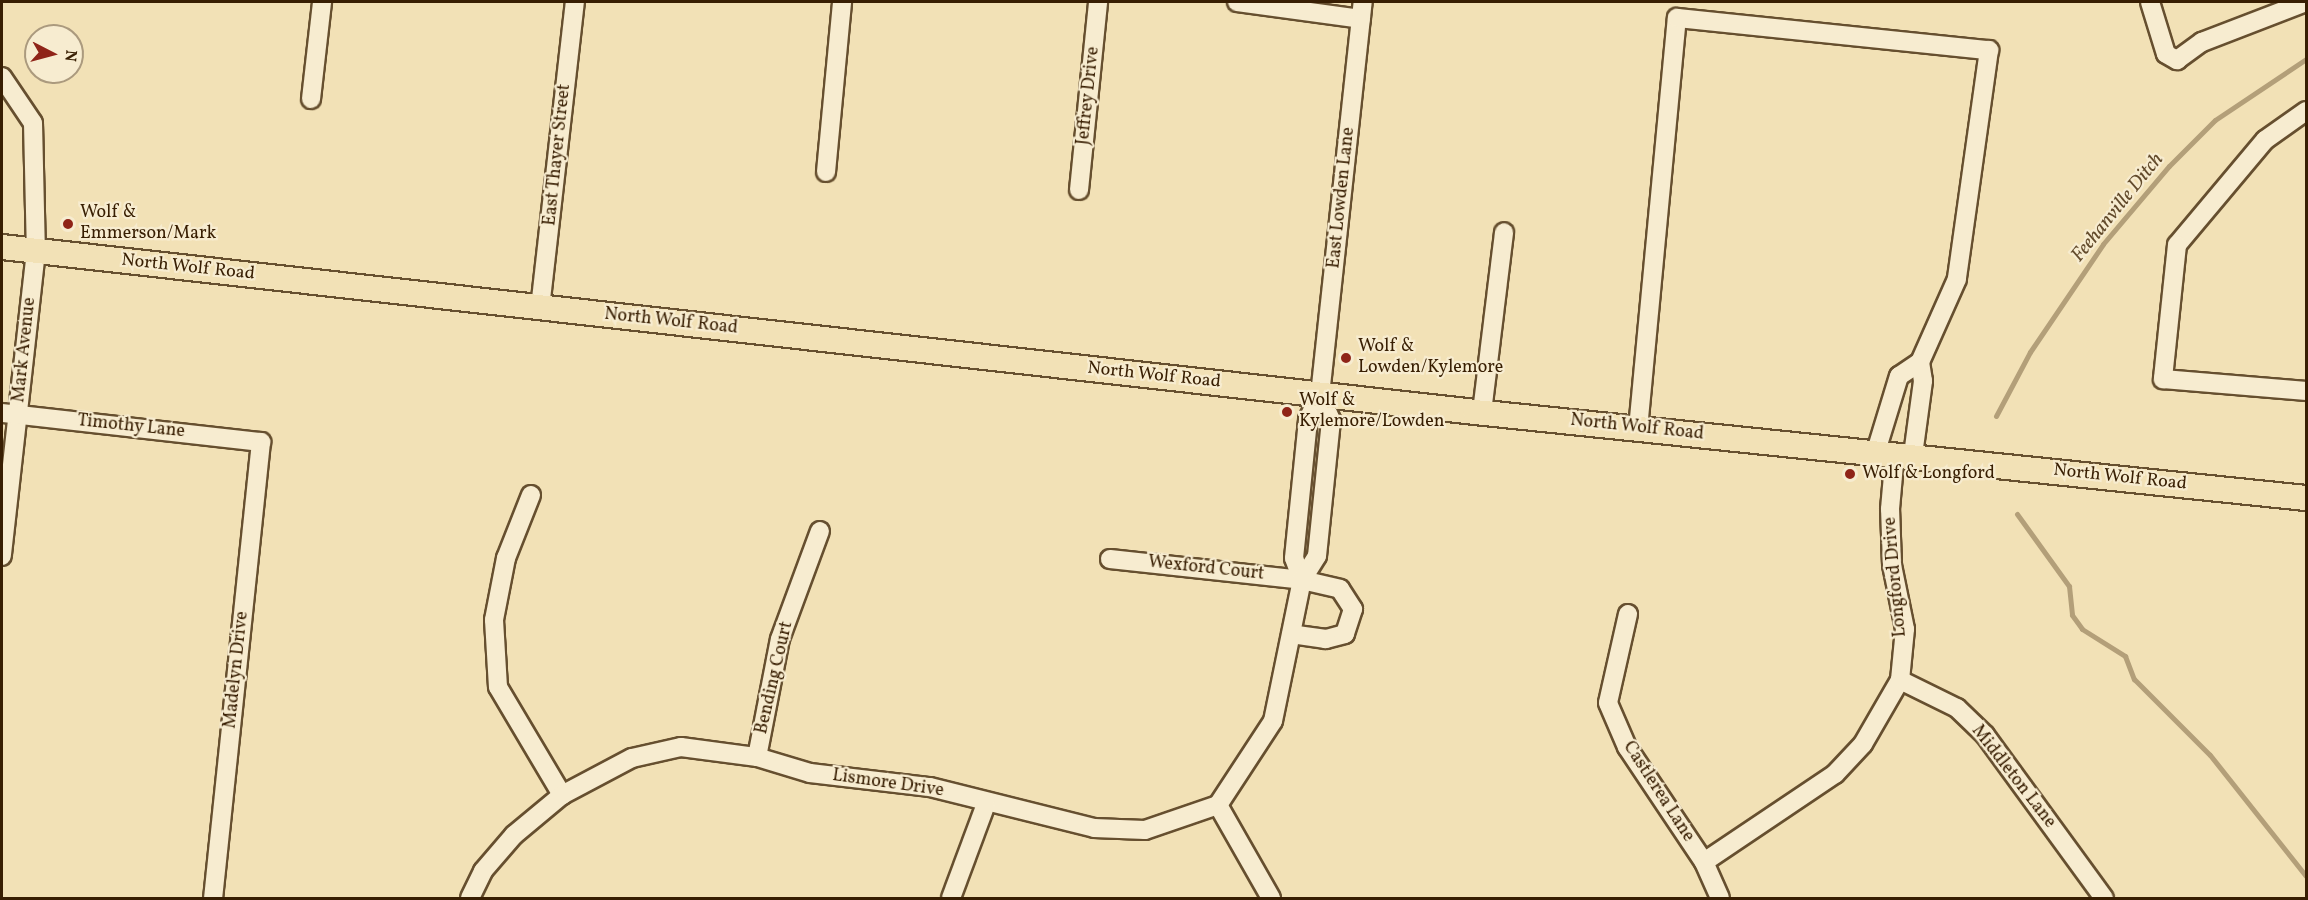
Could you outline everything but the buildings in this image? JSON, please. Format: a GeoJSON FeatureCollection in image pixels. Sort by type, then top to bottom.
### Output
{"type":"FeatureCollection","features":[{"type":"Feature","properties":{"kind":"main road","name":"North Wolf Road"},"geometry":{"type":"LineString","coordinates":[[2,247],[1320,395],[1638,429],[1894,453],[2307,498]]}},
{"type":"Feature","properties":{"kind":"street"},"geometry":{"type":"LineString","coordinates":[[311,99],[322,2]]}},
{"type":"Feature","properties":{"kind":"street","name":"East Thayer Street"},"geometry":{"type":"LineString","coordinates":[[540,308],[575,2]]}},
{"type":"Feature","properties":{"kind":"street"},"geometry":{"type":"LineString","coordinates":[[826,172],[842,2]]}},
{"type":"Feature","properties":{"kind":"street","name":"Jeffrey Drive"},"geometry":{"type":"LineString","coordinates":[[1079,190],[1098,2]]}},
{"type":"Feature","properties":{"kind":"street"},"geometry":{"type":"LineString","coordinates":[[1238,2],[1362,10]]}},
{"type":"Feature","properties":{"kind":"street"},"geometry":{"type":"LineString","coordinates":[[2150,2],[2163,46],[2177,60],[2202,42],[2307,2]]}},
{"type":"Feature","properties":{"kind":"street","name":"East Lowden Lane"},"geometry":{"type":"LineString","coordinates":[[1302,580],[1294,558],[1308,418],[1320,395],[1362,10]]}},
{"type":"Feature","properties":{"kind":"street"},"geometry":{"type":"LineString","coordinates":[[1638,429],[1677,18],[1989,50],[1956,279],[1920,362],[1923,381],[1894,453]]}},
{"type":"Feature","properties":{"kind":"street","name":"Mark Avenue"},"geometry":{"type":"LineString","coordinates":[[2,77],[33,123],[36,250],[10,414],[2,556]]}},
{"type":"Feature","properties":{"kind":"street"},"geometry":{"type":"LineString","coordinates":[[2307,111],[2265,140],[2177,245],[2163,378],[2307,391]]}},
{"type":"Feature","properties":{"kind":"street"},"geometry":{"type":"LineString","coordinates":[[1482,412],[1504,232]]}},
{"type":"Feature","properties":{"kind":"street"},"geometry":{"type":"LineString","coordinates":[[1894,453],[1899,376],[1920,362]]}},
{"type":"Feature","properties":{"kind":"street","name":"Timothy Lane"},"geometry":{"type":"LineString","coordinates":[[10,414],[261,442]]}},
{"type":"Feature","properties":{"kind":"street","name":"Madelyn Drive"},"geometry":{"type":"LineString","coordinates":[[213,898],[261,442]]}},
{"type":"Feature","properties":{"kind":"street","name":"Longford Drive"},"geometry":{"type":"LineString","coordinates":[[1704,862],[1835,774],[1863,744],[1900,680],[1905,629],[1892,565],[1890,509],[1894,453]]}},
{"type":"Feature","properties":{"kind":"street"},"geometry":{"type":"LineString","coordinates":[[531,495],[506,558],[494,620],[498,687],[562,795]]}},
{"type":"Feature","properties":{"kind":"street","name":"Bending Court"},"geometry":{"type":"LineString","coordinates":[[757,757],[780,639],[820,531]]}},
{"type":"Feature","properties":{"kind":"street","name":"Wexford Court"},"geometry":{"type":"LineString","coordinates":[[1110,558],[1302,580],[1340,589],[1353,609],[1345,634],[1326,639],[1291,633]]}},
{"type":"Feature","properties":{"kind":"street"},"geometry":{"type":"LineString","coordinates":[[1271,898],[1218,805],[1273,721],[1302,580]]}},
{"type":"Feature","properties":{"kind":"street","name":"Castlerea Lane"},"geometry":{"type":"LineString","coordinates":[[1628,614],[1608,703],[1627,747],[1704,862],[1720,898]]}},
{"type":"Feature","properties":{"kind":"street","name":"Middleton Lane"},"geometry":{"type":"LineString","coordinates":[[1900,680],[1957,708],[1985,735],[2104,898]]}},
{"type":"Feature","properties":{"kind":"street","name":"Lismore Drive"},"geometry":{"type":"LineString","coordinates":[[470,898],[483,871],[514,835],[562,795],[632,758],[681,747],[757,757],[810,773],[930,787],[986,804],[1094,828],[1145,830],[1218,805]]}},
{"type":"Feature","properties":{"kind":"street"},"geometry":{"type":"LineString","coordinates":[[951,898],[986,804]]}},
{"type":"Feature","properties":{"kind":"waterway","name":"Feehanville Ditch"},"geometry":{"type":"LineString","coordinates":[[1996,416],[2030,352],[2103,244],[2169,166],[2215,120],[2306,59]]}},
{"type":"Feature","properties":{"kind":"waterway","name":"Feehanville Ditch"},"geometry":{"type":"LineString","coordinates":[[2017,514],[2069,586],[2072,615],[2082,629],[2125,656],[2134,679],[2210,755],[2306,876]]}},
{"type":"Feature","properties":{"kind":"place","name":"Wolf & Emmerson/Mark"},"geometry":{"type":"Point","coordinates":[68,224]}},
{"type":"Feature","properties":{"kind":"place","name":"Wolf & Lowden/Kylemore"},"geometry":{"type":"Point","coordinates":[1346,358]}},
{"type":"Feature","properties":{"kind":"place","name":"Wolf & Kylemore/Lowden"},"geometry":{"type":"Point","coordinates":[1287,412]}},
{"type":"Feature","properties":{"kind":"place","name":"Wolf & Longford"},"geometry":{"type":"Point","coordinates":[1850,474]}}]}
